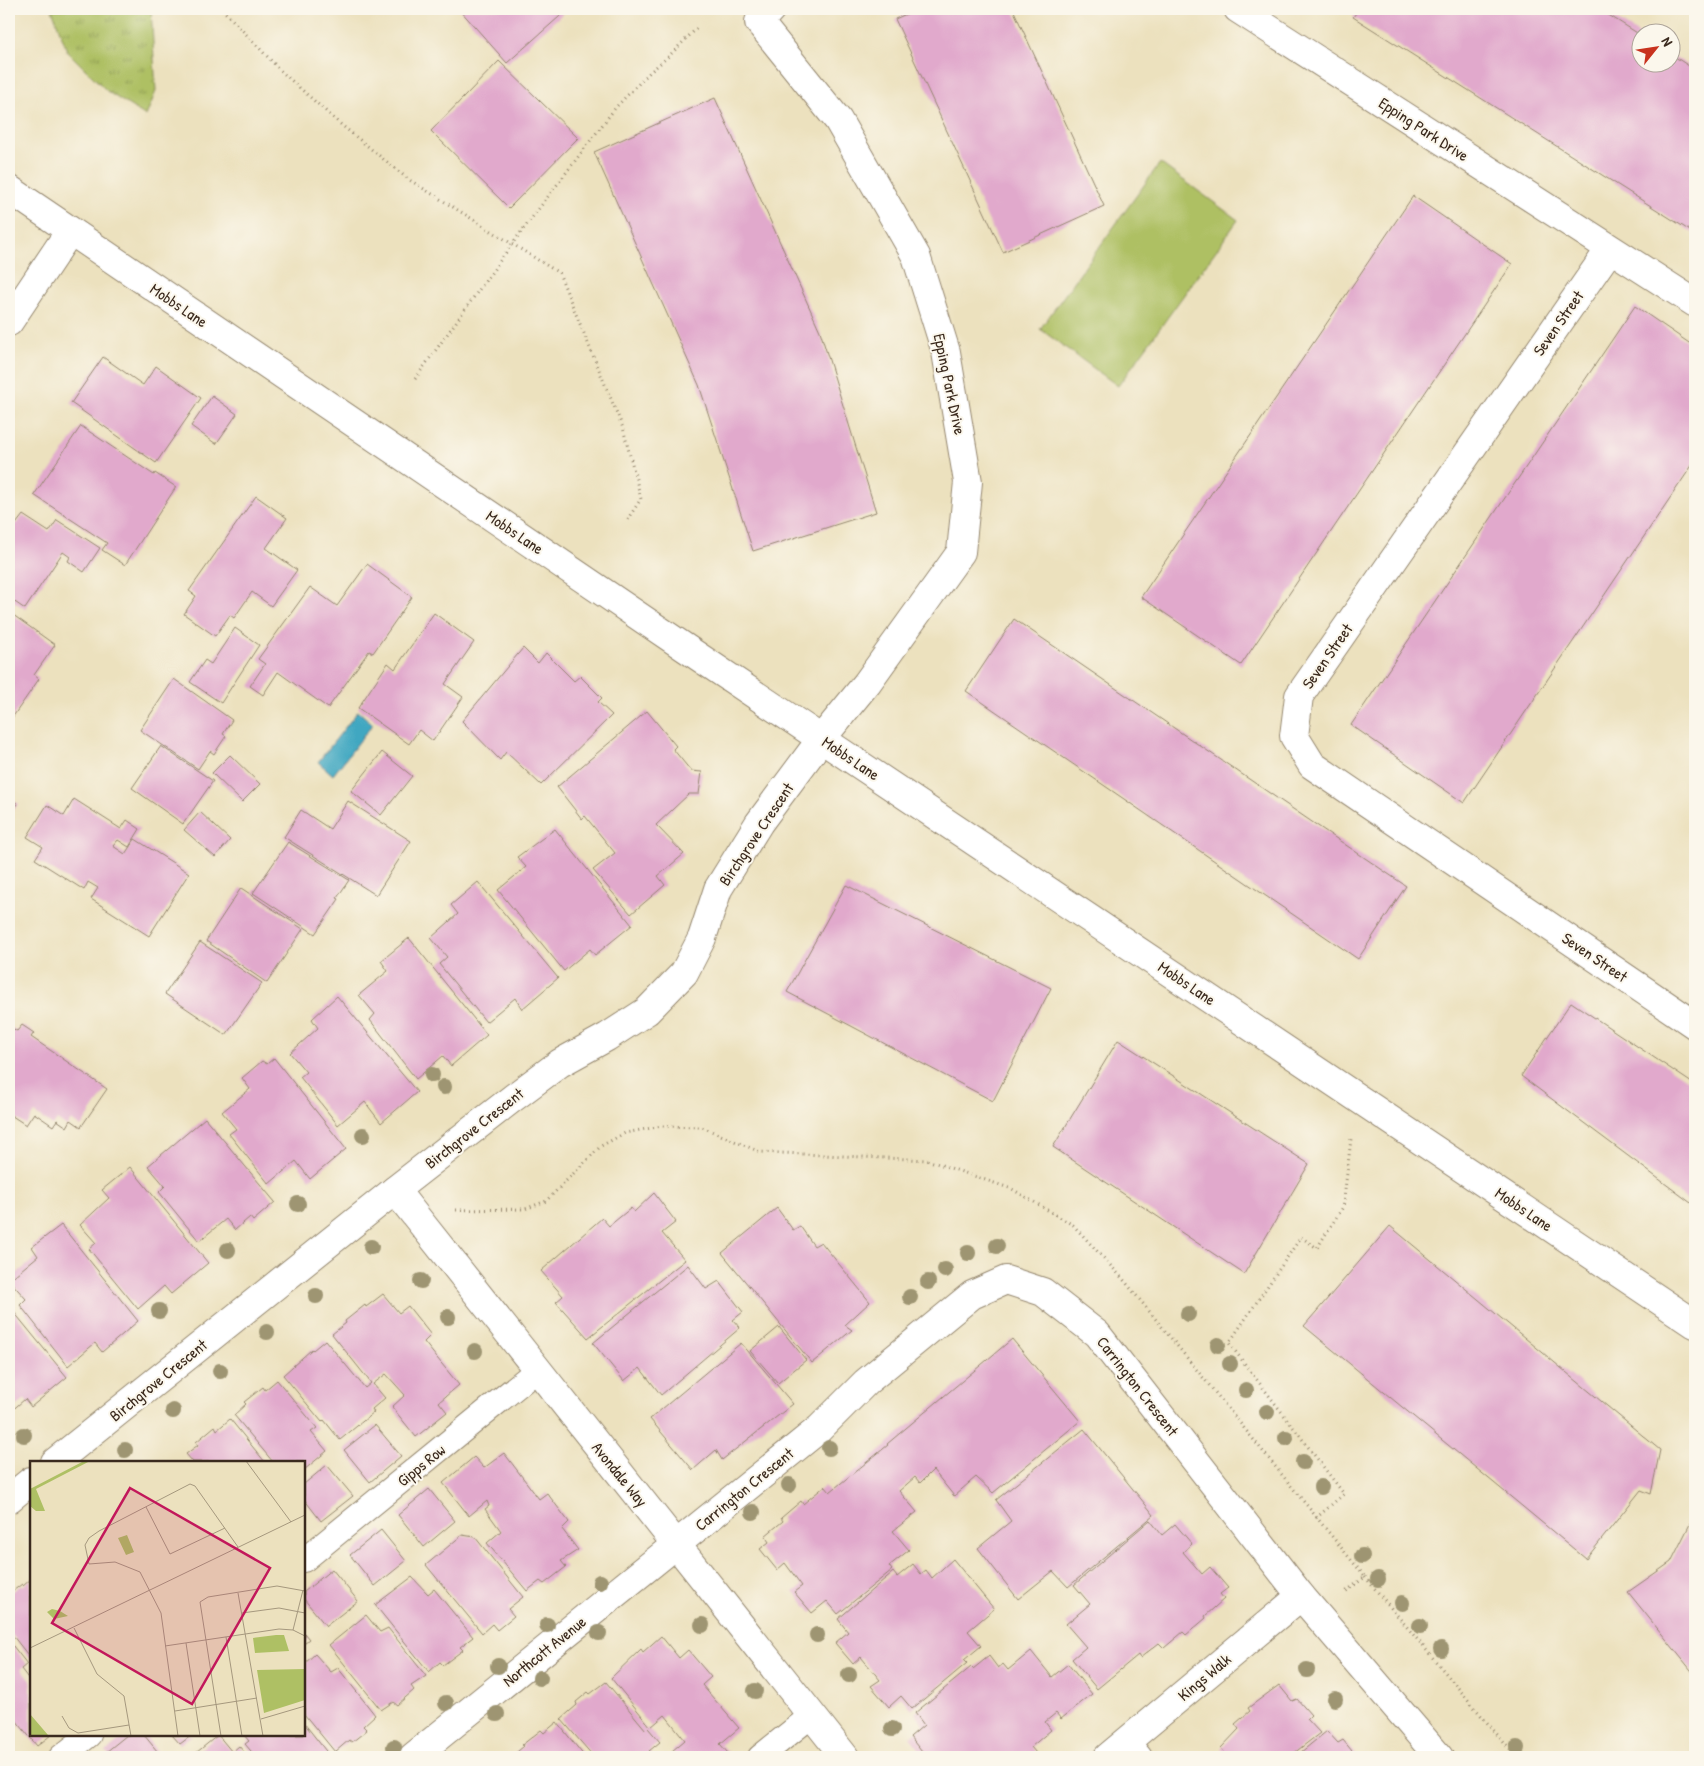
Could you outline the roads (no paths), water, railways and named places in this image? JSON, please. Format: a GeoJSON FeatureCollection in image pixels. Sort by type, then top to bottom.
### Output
{"type":"FeatureCollection","features":[{"type":"Feature","properties":{"kind":"street","name":"Epping Park Drive"},"geometry":{"type":"LineString","coordinates":[[771,9],[759,22],[838,120],[916,256],[946,352],[968,482],[961,552],[867,683],[822,738]]}},
{"type":"Feature","properties":{"kind":"street","name":"Epping Park Drive"},"geometry":{"type":"LineString","coordinates":[[1238,9],[1695,303]]}},
{"type":"Feature","properties":{"kind":"street","name":"Mobbs Lane"},"geometry":{"type":"LineString","coordinates":[[9,189],[1695,1324]]}},
{"type":"Feature","properties":{"kind":"street"},"geometry":{"type":"LineString","coordinates":[[9,322],[70,231]]}},
{"type":"Feature","properties":{"kind":"street","name":"Seven Street"},"geometry":{"type":"LineString","coordinates":[[1610,249],[1299,696],[1294,736],[1312,765],[1695,1025]]}},
{"type":"Feature","properties":{"kind":"street","name":"Birchgrove Crescent"},"geometry":{"type":"LineString","coordinates":[[56,1461],[395,1190],[560,1063],[647,1011],[684,973],[702,938],[718,889],[759,823],[822,738]]}},
{"type":"Feature","properties":{"kind":"street","name":"Avondale Way"},"geometry":{"type":"LineString","coordinates":[[395,1190],[845,1757]]}},
{"type":"Feature","properties":{"kind":"street","name":"Carrington Crescent"},"geometry":{"type":"LineString","coordinates":[[676,1545],[819,1429],[866,1382],[972,1295],[1006,1280],[1043,1292],[1097,1334],[1301,1596],[1439,1757]]}},
{"type":"Feature","properties":{"kind":"street"},"geometry":{"type":"LineString","coordinates":[[9,1500],[30,1482]]}},
{"type":"Feature","properties":{"kind":"street","name":"Northcott Avenue"},"geometry":{"type":"LineString","coordinates":[[413,1757],[676,1545]]}},
{"type":"Feature","properties":{"kind":"street","name":"Kings Walk"},"geometry":{"type":"LineString","coordinates":[[1125,1752],[1301,1596]]}},
{"type":"Feature","properties":{"kind":"lane","name":"Gipps Row"},"geometry":{"type":"LineString","coordinates":[[305,1559],[537,1370]]}},
{"type":"Feature","properties":{"kind":"lane"},"geometry":{"type":"LineString","coordinates":[[760,1757],[811,1716]]}},
{"type":"Feature","properties":{"kind":"lane"},"geometry":{"type":"LineString","coordinates":[[61,1757],[88,1736]]}},
{"type":"Feature","properties":{"kind":"water"},"geometry":{"type":"Polygon","coordinates":[[[358,711],[373,724],[333,775],[318,762],[358,711]]]}}]}
